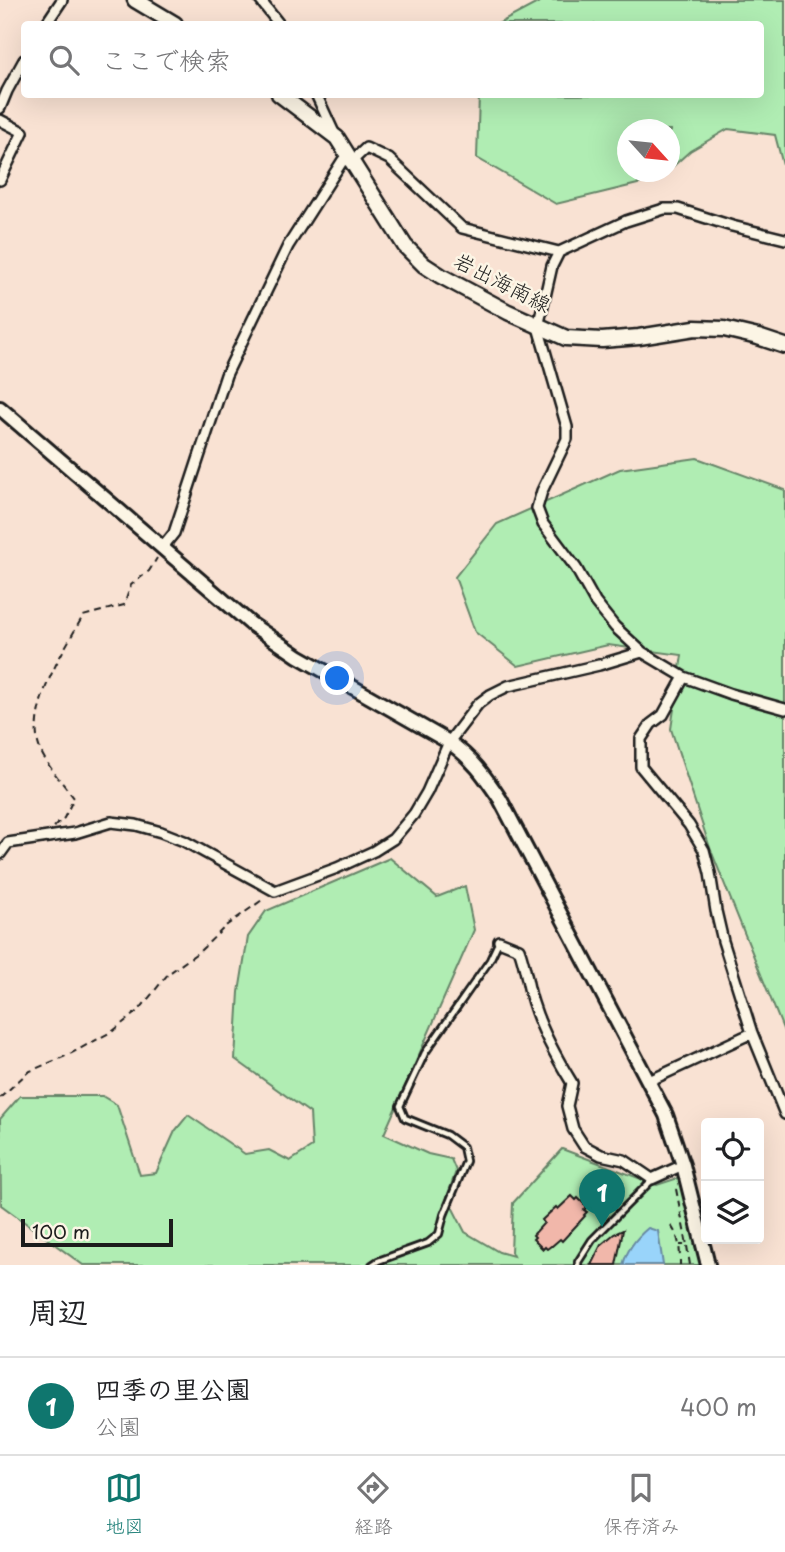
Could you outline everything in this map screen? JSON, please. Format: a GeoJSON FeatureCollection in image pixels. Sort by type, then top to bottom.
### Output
{"type":"FeatureCollection","features":[{"type":"Feature","properties":{"kind":"main road"},"geometry":{"type":"LineString","coordinates":[[135,0],[170,21]]}},
{"type":"Feature","properties":{"kind":"main road","name":"岩出海南線"},"geometry":{"type":"LineString","coordinates":[[284,98],[337,138],[405,246],[424,265],[538,327],[566,338],[602,340],[695,328],[724,328],[785,346]]}},
{"type":"Feature","properties":{"kind":"street"},"geometry":{"type":"LineString","coordinates":[[48,21],[62,0]]}},
{"type":"Feature","properties":{"kind":"street"},"geometry":{"type":"LineString","coordinates":[[260,0],[277,21]]}},
{"type":"Feature","properties":{"kind":"street"},"geometry":{"type":"LineString","coordinates":[[0,108],[21,66]]}},
{"type":"Feature","properties":{"kind":"street"},"geometry":{"type":"LineString","coordinates":[[318,98],[337,138]]}},
{"type":"Feature","properties":{"kind":"street"},"geometry":{"type":"LineString","coordinates":[[0,120],[23,132],[0,180]]}},
{"type":"Feature","properties":{"kind":"street"},"geometry":{"type":"LineString","coordinates":[[162,548],[174,533],[226,375],[288,246],[343,160],[351,162],[366,148],[388,159],[462,228],[559,252]]}},
{"type":"Feature","properties":{"kind":"street"},"geometry":{"type":"LineString","coordinates":[[785,239],[732,226],[678,208],[664,209],[626,221],[559,252],[552,266],[538,327],[567,427],[567,439],[542,491],[537,508],[543,524],[576,568],[595,602],[615,627],[642,652],[684,677],[785,709]]}},
{"type":"Feature","properties":{"kind":"street"},"geometry":{"type":"LineString","coordinates":[[0,408],[251,624],[298,656],[449,742],[467,755],[485,775],[666,1115],[708,1265]]}},
{"type":"Feature","properties":{"kind":"street"},"geometry":{"type":"LineString","coordinates":[[0,854],[8,843],[75,833],[111,822],[136,825],[184,841],[275,891],[337,868],[393,839],[428,792],[449,742],[478,704],[490,695],[508,686],[589,668],[642,652]]}},
{"type":"Feature","properties":{"kind":"street"},"geometry":{"type":"LineString","coordinates":[[684,677],[663,715],[651,724],[641,738],[641,767],[689,825],[704,850],[723,941],[752,1033],[785,1114]]}},
{"type":"Feature","properties":{"kind":"street"},"geometry":{"type":"LineString","coordinates":[[499,941],[519,949],[531,1000],[548,1043],[572,1083],[567,1106],[573,1129],[584,1146],[601,1155],[624,1160],[652,1180],[681,1166]]}},
{"type":"Feature","properties":{"kind":"street"},"geometry":{"type":"LineString","coordinates":[[649,1081],[752,1033]]}},
{"type":"Feature","properties":{"kind":"lane"},"geometry":{"type":"LineString","coordinates":[[372,1265],[428,1243],[439,1234],[444,1214],[466,1161],[463,1146],[447,1135],[405,1118],[400,1106],[425,1053],[490,960],[499,941]]}},
{"type":"Feature","properties":{"kind":"lane"},"geometry":{"type":"LineString","coordinates":[[578,1265],[592,1240],[652,1180]]}},
{"type":"Feature","properties":{"kind":"path"},"geometry":{"type":"LineString","coordinates":[[42,838],[64,818],[74,798],[45,760],[38,745],[36,727],[41,700],[51,673],[83,616],[124,605],[131,585],[149,571],[162,548]]}},
{"type":"Feature","properties":{"kind":"path"},"geometry":{"type":"LineString","coordinates":[[0,1098],[28,1072],[113,1031],[140,1009],[169,974],[200,951],[228,925],[275,891]]}},
{"type":"Feature","properties":{"kind":"path"},"geometry":{"type":"LineString","coordinates":[[681,1166],[676,1185],[690,1265]]}},
{"type":"Feature","properties":{"kind":"path"},"geometry":{"type":"LineString","coordinates":[[671,1226],[680,1245],[680,1265]]}},
{"type":"Feature","properties":{"kind":"path"},"geometry":{"type":"LineString","coordinates":[[680,1245],[687,1245]]}},
{"type":"Feature","properties":{"kind":"green space"},"geometry":{"type":"Polygon","coordinates":[[[543,0],[785,0],[785,173],[775,135],[728,129],[690,151],[680,160],[680,119],[617,119],[617,182],[646,182],[556,204],[477,158],[479,98],[764,98],[764,21],[504,21],[543,0]]]}},
{"type":"Feature","properties":{"kind":"green space"},"geometry":{"type":"Polygon","coordinates":[[[697,458],[785,490],[785,1034],[710,848],[671,729],[682,655],[608,645],[518,666],[475,632],[455,577],[497,524],[620,469],[697,458]]]}},
{"type":"Feature","properties":{"kind":"green space"},"geometry":{"type":"Polygon","coordinates":[[[390,858],[437,897],[465,886],[474,930],[384,1134],[428,1154],[451,1159],[456,1171],[447,1197],[465,1232],[499,1252],[513,1256],[513,1203],[562,1149],[657,1185],[678,1178],[705,1265],[83,1265],[1,1205],[0,1119],[20,1096],[102,1096],[117,1105],[140,1175],[156,1173],[175,1131],[188,1115],[245,1154],[269,1150],[290,1161],[312,1147],[310,1113],[235,1059],[239,992],[248,937],[266,911],[390,858]]]}},
{"type":"Feature","properties":{"kind":"water"},"geometry":{"type":"Polygon","coordinates":[[[648,1228],[658,1231],[663,1265],[623,1265],[632,1244],[648,1228]]]}},
{"type":"Feature","properties":{"kind":"building"},"geometry":{"type":"Polygon","coordinates":[[[572,1196],[587,1207],[584,1210],[587,1212],[585,1216],[562,1241],[560,1239],[543,1249],[533,1239],[533,1235],[544,1223],[542,1220],[572,1196]]]}},
{"type":"Feature","properties":{"kind":"building"},"geometry":{"type":"Polygon","coordinates":[[[623,1230],[616,1265],[591,1265],[601,1245],[623,1230]]]}},
{"type":"Feature","properties":{"kind":"place","name":"四季の里公園"},"geometry":{"type":"Point","coordinates":[602,1227]}}]}
